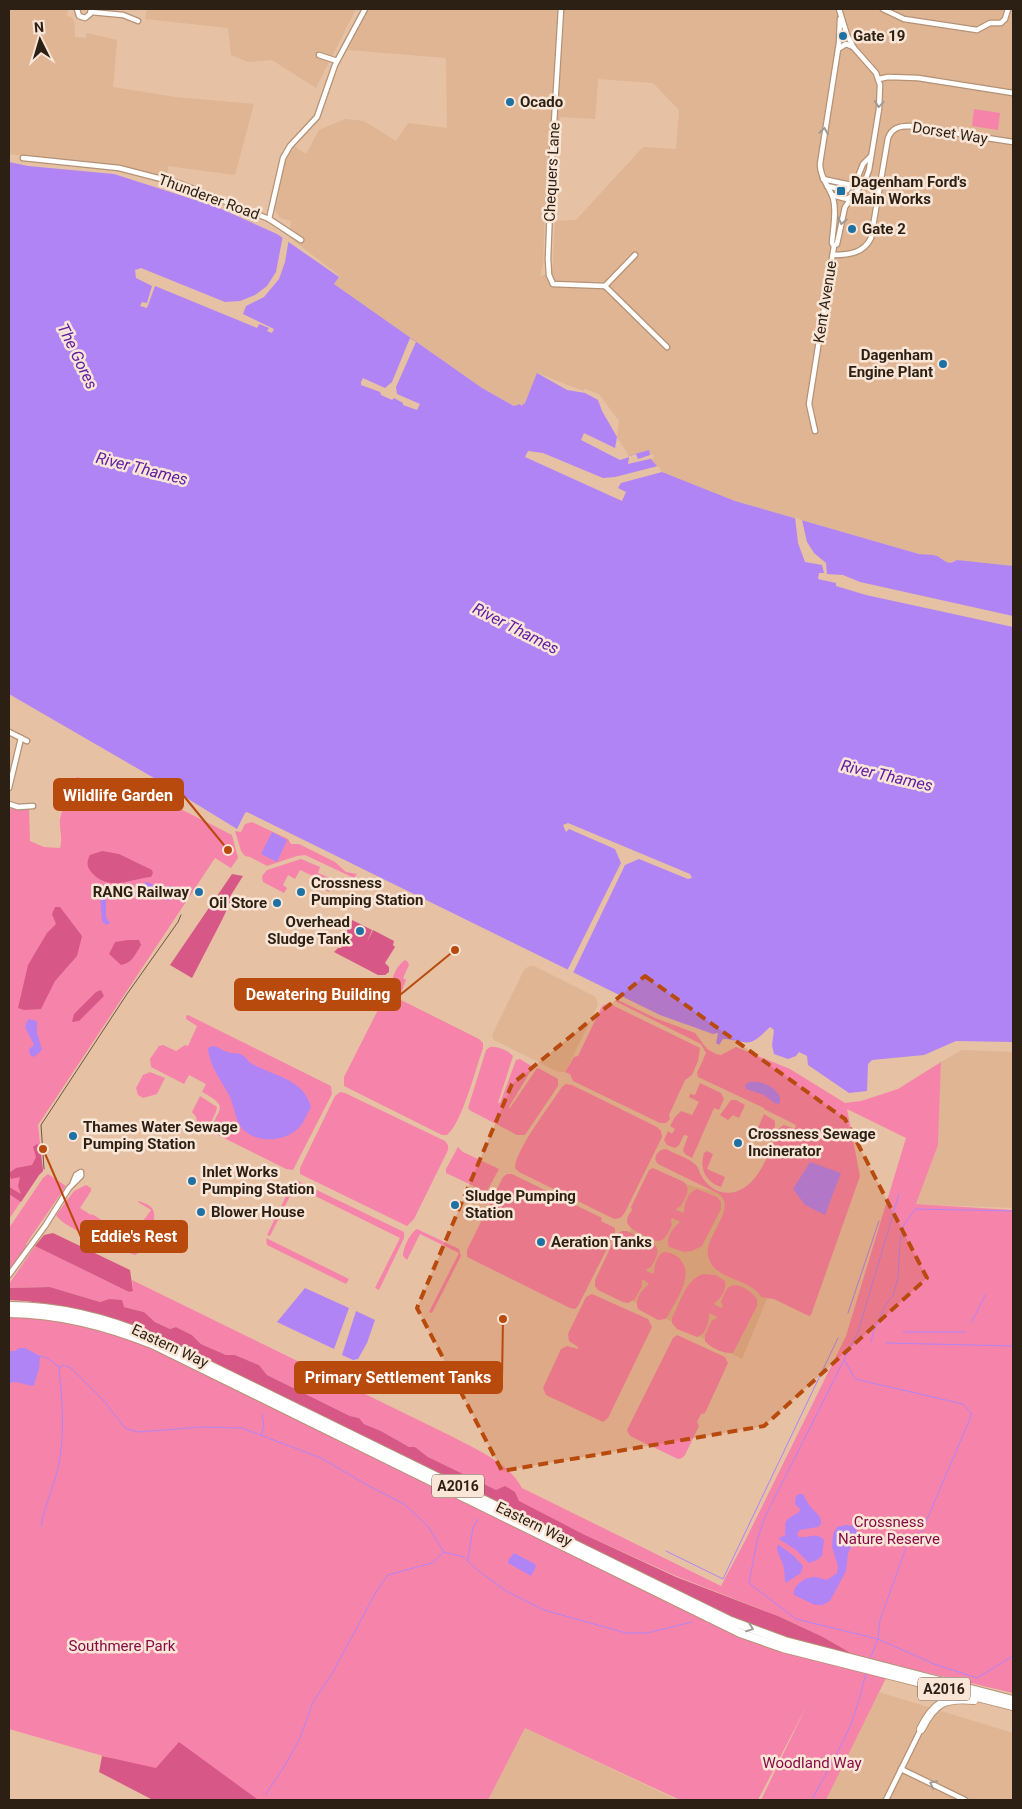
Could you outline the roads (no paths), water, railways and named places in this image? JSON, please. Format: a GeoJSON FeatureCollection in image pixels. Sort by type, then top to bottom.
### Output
{"type":"FeatureCollection","features":[{"type":"Feature","properties":{"kind":"main road","name":"Eastern Way"},"geometry":{"type":"LineString","coordinates":[[9,1306],[106,1320],[154,1338],[731,1621],[785,1641],[1013,1706]]}},
{"type":"Feature","properties":{"kind":"main road","name":"Eastern Way"},"geometry":{"type":"LineString","coordinates":[[9,1313],[57,1312]]}},
{"type":"Feature","properties":{"kind":"main road","name":"Eastern Way"},"geometry":{"type":"LineString","coordinates":[[876,1668],[1013,1700]]}},
{"type":"Feature","properties":{"kind":"main road"},"geometry":{"type":"LineString","coordinates":[[921,1729],[935,1707],[950,1700],[972,1700],[1013,1706]]}},
{"type":"Feature","properties":{"kind":"street"},"geometry":{"type":"LineString","coordinates":[[77,9],[82,20],[89,16],[91,11],[123,15],[138,21]]}},
{"type":"Feature","properties":{"kind":"street"},"geometry":{"type":"LineString","coordinates":[[269,219],[283,158],[290,146],[317,117],[337,61],[365,9]]}},
{"type":"Feature","properties":{"kind":"street","name":"Chequers Lane"},"geometry":{"type":"LineString","coordinates":[[561,9],[552,156],[549,275],[553,284],[605,286]]}},
{"type":"Feature","properties":{"kind":"street"},"geometry":{"type":"LineString","coordinates":[[839,9],[845,31],[854,48]]}},
{"type":"Feature","properties":{"kind":"street"},"geometry":{"type":"LineString","coordinates":[[884,9],[904,19],[977,30],[990,23],[1001,23],[1008,9]]}},
{"type":"Feature","properties":{"kind":"street"},"geometry":{"type":"LineString","coordinates":[[834,246],[832,243],[835,208],[832,195],[826,186],[820,169],[820,158],[840,32],[840,15]]}},
{"type":"Feature","properties":{"kind":"street"},"geometry":{"type":"LineString","coordinates":[[826,186],[847,190],[858,176],[863,164],[872,154],[879,109],[879,79],[870,64],[848,44],[840,48],[837,53]]}},
{"type":"Feature","properties":{"kind":"street"},"geometry":{"type":"LineString","coordinates":[[319,55],[337,61]]}},
{"type":"Feature","properties":{"kind":"street"},"geometry":{"type":"LineString","coordinates":[[879,79],[888,77],[918,78],[1013,93]]}},
{"type":"Feature","properties":{"kind":"street","name":"Dorset Way"},"geometry":{"type":"LineString","coordinates":[[833,255],[864,249],[871,238],[888,138],[896,128],[909,126],[1013,142]]}},
{"type":"Feature","properties":{"kind":"street","name":"Kent Avenue"},"geometry":{"type":"LineString","coordinates":[[815,431],[808,404],[834,246],[837,244],[845,207],[866,178],[872,154]]}},
{"type":"Feature","properties":{"kind":"street","name":"Thunderer Road"},"geometry":{"type":"LineString","coordinates":[[23,158],[119,168],[168,180],[269,219],[301,240]]}},
{"type":"Feature","properties":{"kind":"street"},"geometry":{"type":"LineString","coordinates":[[823,179],[828,182],[851,185]]}},
{"type":"Feature","properties":{"kind":"street"},"geometry":{"type":"LineString","coordinates":[[832,195],[847,199],[852,196]]}},
{"type":"Feature","properties":{"kind":"street"},"geometry":{"type":"LineString","coordinates":[[635,255],[605,286],[667,346]]}},
{"type":"Feature","properties":{"kind":"street"},"geometry":{"type":"LineString","coordinates":[[9,732],[28,740]]}},
{"type":"Feature","properties":{"kind":"street"},"geometry":{"type":"LineString","coordinates":[[9,788],[22,738]]}},
{"type":"Feature","properties":{"kind":"street"},"geometry":{"type":"LineString","coordinates":[[9,804],[18,807],[33,806]]}},
{"type":"Feature","properties":{"kind":"street"},"geometry":{"type":"LineString","coordinates":[[9,1275],[71,1187]]}},
{"type":"Feature","properties":{"kind":"street"},"geometry":{"type":"LineString","coordinates":[[886,1800],[921,1729]]}},
{"type":"Feature","properties":{"kind":"street"},"geometry":{"type":"LineString","coordinates":[[901,1769],[965,1800]]}},
{"type":"Feature","properties":{"kind":"water"},"geometry":{"type":"Polygon","coordinates":[[[9,162],[28,166],[114,174],[217,207],[277,234],[339,277],[334,284],[482,388],[514,406],[520,404],[521,406],[525,403],[537,373],[567,390],[585,393],[598,400],[602,411],[628,456],[649,450],[651,459],[662,472],[735,501],[919,554],[935,555],[948,562],[957,560],[1013,566],[1013,1042],[956,1041],[924,1055],[872,1060],[868,1064],[867,1091],[849,1093],[808,1065],[807,1056],[799,1052],[796,1056],[788,1059],[774,1054],[772,1045],[774,1030],[770,1027],[751,1042],[723,1039],[719,1045],[716,1043],[718,1033],[713,1034],[660,1015],[247,812],[237,829],[154,778],[9,694],[9,162]]]}},
{"type":"Feature","properties":{"kind":"water"},"geometry":{"type":"Polygon","coordinates":[[[272,832],[287,840],[277,862],[261,854],[272,832]]]}},
{"type":"Feature","properties":{"kind":"water"},"geometry":{"type":"Polygon","coordinates":[[[146,882],[165,889],[172,885],[172,895],[168,901],[162,896],[148,892],[134,897],[113,893],[106,899],[106,917],[110,923],[106,925],[102,921],[100,897],[111,887],[134,892],[146,882]]]}},
{"type":"Feature","properties":{"kind":"water"},"geometry":{"type":"Polygon","coordinates":[[[28,1019],[37,1021],[37,1032],[42,1050],[34,1057],[30,1055],[29,1049],[34,1045],[25,1027],[28,1019]]]}},
{"type":"Feature","properties":{"kind":"water"},"geometry":{"type":"Polygon","coordinates":[[[213,1046],[227,1052],[242,1055],[252,1064],[288,1080],[302,1091],[311,1107],[297,1130],[283,1137],[268,1139],[253,1136],[242,1129],[237,1120],[230,1097],[211,1061],[208,1048],[213,1046]]]}},
{"type":"Feature","properties":{"kind":"water"},"geometry":{"type":"Polygon","coordinates":[[[749,1082],[763,1083],[774,1089],[780,1097],[780,1103],[776,1104],[764,1095],[746,1089],[745,1085],[749,1082]]]}},
{"type":"Feature","properties":{"kind":"water"},"geometry":{"type":"Polygon","coordinates":[[[810,1162],[841,1173],[825,1215],[805,1205],[793,1189],[810,1162]]]}},
{"type":"Feature","properties":{"kind":"water"},"geometry":{"type":"Polygon","coordinates":[[[305,1288],[349,1308],[334,1349],[277,1322],[305,1288]]]}},
{"type":"Feature","properties":{"kind":"water"},"geometry":{"type":"Polygon","coordinates":[[[356,1311],[375,1320],[367,1343],[358,1359],[353,1360],[342,1355],[356,1311]]]}},
{"type":"Feature","properties":{"kind":"water"},"geometry":{"type":"Polygon","coordinates":[[[19,1348],[25,1348],[40,1356],[39,1369],[32,1386],[16,1382],[9,1383],[9,1351],[15,1351],[19,1348]]]}},
{"type":"Feature","properties":{"kind":"water"},"geometry":{"type":"Polygon","coordinates":[[[803,1494],[819,1516],[821,1524],[818,1527],[800,1530],[797,1534],[799,1537],[818,1536],[824,1540],[822,1556],[809,1563],[796,1550],[779,1539],[785,1536],[787,1520],[799,1512],[800,1509],[795,1504],[796,1496],[803,1494]]]}},
{"type":"Feature","properties":{"kind":"water"},"geometry":{"type":"Polygon","coordinates":[[[854,1526],[858,1533],[848,1553],[846,1571],[830,1601],[822,1605],[815,1605],[794,1595],[795,1588],[803,1580],[814,1577],[827,1580],[837,1573],[838,1566],[832,1547],[833,1534],[837,1527],[854,1526]]]}},
{"type":"Feature","properties":{"kind":"water"},"geometry":{"type":"Polygon","coordinates":[[[779,1545],[794,1556],[803,1566],[801,1573],[786,1583],[784,1567],[777,1549],[779,1545]]]}},
{"type":"Feature","properties":{"kind":"water"},"geometry":{"type":"Polygon","coordinates":[[[514,1553],[535,1564],[536,1567],[531,1576],[508,1563],[514,1553]]]}},
{"type":"Feature","properties":{"kind":"waterway"},"geometry":{"type":"LineString","coordinates":[[899,1194],[858,1332],[764,1519],[757,1541],[749,1583],[796,1619],[878,1639],[934,1664],[977,1678],[1013,1656]]}},
{"type":"Feature","properties":{"kind":"waterway"},"geometry":{"type":"LineString","coordinates":[[871,1342],[885,1306],[893,1295],[898,1278],[900,1241],[904,1225],[915,1209],[1013,1211]]}},
{"type":"Feature","properties":{"kind":"waterway"},"geometry":{"type":"LineString","coordinates":[[848,1313],[879,1221]]}},
{"type":"Feature","properties":{"kind":"waterway"},"geometry":{"type":"LineString","coordinates":[[971,1323],[986,1294]]}},
{"type":"Feature","properties":{"kind":"waterway"},"geometry":{"type":"LineString","coordinates":[[903,1332],[965,1332]]}},
{"type":"Feature","properties":{"kind":"waterway"},"geometry":{"type":"LineString","coordinates":[[666,1551],[723,1579],[838,1338]]}},
{"type":"Feature","properties":{"kind":"waterway"},"geometry":{"type":"LineString","coordinates":[[886,1343],[1013,1346]]}},
{"type":"Feature","properties":{"kind":"waterway"},"geometry":{"type":"LineString","coordinates":[[40,1356],[47,1358],[59,1367],[64,1365],[71,1368],[103,1400],[125,1428],[137,1432],[203,1427],[242,1428],[321,1458],[404,1504],[427,1525],[444,1552],[464,1557],[475,1568],[506,1591],[544,1610],[626,1633],[647,1633],[692,1622]]}},
{"type":"Feature","properties":{"kind":"waterway"},"geometry":{"type":"LineString","coordinates":[[845,1361],[855,1379],[963,1404],[972,1414],[922,1531],[907,1545],[880,1620],[878,1639],[870,1659]]}},
{"type":"Feature","properties":{"kind":"waterway"},"geometry":{"type":"LineString","coordinates":[[41,1526],[61,1451],[62,1415],[59,1367]]}},
{"type":"Feature","properties":{"kind":"waterway"},"geometry":{"type":"LineString","coordinates":[[261,1435],[264,1427],[262,1414]]}},
{"type":"Feature","properties":{"kind":"waterway"},"geometry":{"type":"LineString","coordinates":[[468,1559],[473,1528],[478,1519]]}},
{"type":"Feature","properties":{"kind":"waterway"},"geometry":{"type":"LineString","coordinates":[[266,1794],[300,1738],[313,1702],[333,1672],[376,1592],[388,1575],[432,1563],[444,1552]]}},
{"type":"Feature","properties":{"kind":"waterway"},"geometry":{"type":"LineString","coordinates":[[812,1800],[848,1731],[866,1673]]}},
{"type":"Feature","properties":{"kind":"railway"},"geometry":{"type":"LineString","coordinates":[[44,1169],[41,1125],[181,915]]}},
{"type":"Feature","properties":{"kind":"place","name":"Gate 19"},"geometry":{"type":"Point","coordinates":[843,36]}},
{"type":"Feature","properties":{"kind":"place","name":"Ocado"},"geometry":{"type":"Point","coordinates":[510,102]}},
{"type":"Feature","properties":{"kind":"place","name":"Dagenham Ford's Main Works"},"geometry":{"type":"Point","coordinates":[841,191]}},
{"type":"Feature","properties":{"kind":"place","name":"Gate 2"},"geometry":{"type":"Point","coordinates":[852,229]}},
{"type":"Feature","properties":{"kind":"place","name":"Dagenham Engine Plant"},"geometry":{"type":"Point","coordinates":[943,364]}},
{"type":"Feature","properties":{"kind":"place","name":"Wildlife Garden"},"geometry":{"type":"Point","coordinates":[228,850]}},
{"type":"Feature","properties":{"kind":"place","name":"RANG Railway"},"geometry":{"type":"Point","coordinates":[199,892]}},
{"type":"Feature","properties":{"kind":"place","name":"Crossness Pumping Station"},"geometry":{"type":"Point","coordinates":[301,892]}},
{"type":"Feature","properties":{"kind":"place","name":"Oil Store"},"geometry":{"type":"Point","coordinates":[277,903]}},
{"type":"Feature","properties":{"kind":"place","name":"Overhead Sludge Tank"},"geometry":{"type":"Point","coordinates":[360,931]}},
{"type":"Feature","properties":{"kind":"place","name":"Dewatering Building"},"geometry":{"type":"Point","coordinates":[455,950]}},
{"type":"Feature","properties":{"kind":"place","name":"Thames Water Sewage Pumping Station"},"geometry":{"type":"Point","coordinates":[73,1136]}},
{"type":"Feature","properties":{"kind":"place","name":"Crossness Sewage Incinerator"},"geometry":{"type":"Point","coordinates":[738,1143]}},
{"type":"Feature","properties":{"kind":"place","name":"Eddie's Rest"},"geometry":{"type":"Point","coordinates":[43,1149]}},
{"type":"Feature","properties":{"kind":"place","name":"Inlet Works Pumping Station"},"geometry":{"type":"Point","coordinates":[192,1181]}},
{"type":"Feature","properties":{"kind":"place","name":"Sludge Pumping Station"},"geometry":{"type":"Point","coordinates":[455,1205]}},
{"type":"Feature","properties":{"kind":"place","name":"Blower House"},"geometry":{"type":"Point","coordinates":[201,1212]}},
{"type":"Feature","properties":{"kind":"place","name":"Aeration Tanks"},"geometry":{"type":"Point","coordinates":[541,1242]}},
{"type":"Feature","properties":{"kind":"place","name":"Primary Settlement Tanks"},"geometry":{"type":"Point","coordinates":[503,1319]}},
{"type":"Feature","properties":{"kind":"water label","name":"The Gores"},"geometry":{"type":"Point","coordinates":[78,356]}},
{"type":"Feature","properties":{"kind":"water label","name":"River Thames"},"geometry":{"type":"Point","coordinates":[142,468]}},
{"type":"Feature","properties":{"kind":"water label","name":"River Thames"},"geometry":{"type":"Point","coordinates":[516,628]}},
{"type":"Feature","properties":{"kind":"water label","name":"River Thames"},"geometry":{"type":"Point","coordinates":[887,775]}},
{"type":"Feature","properties":{"kind":"park label","name":"Crossness Nature Reserve"},"geometry":{"type":"Point","coordinates":[889,1530]}},
{"type":"Feature","properties":{"kind":"park label","name":"Southmere Park"},"geometry":{"type":"Point","coordinates":[122,1646]}},
{"type":"Feature","properties":{"kind":"park label","name":"Woodland Way"},"geometry":{"type":"Point","coordinates":[812,1763]}}]}
